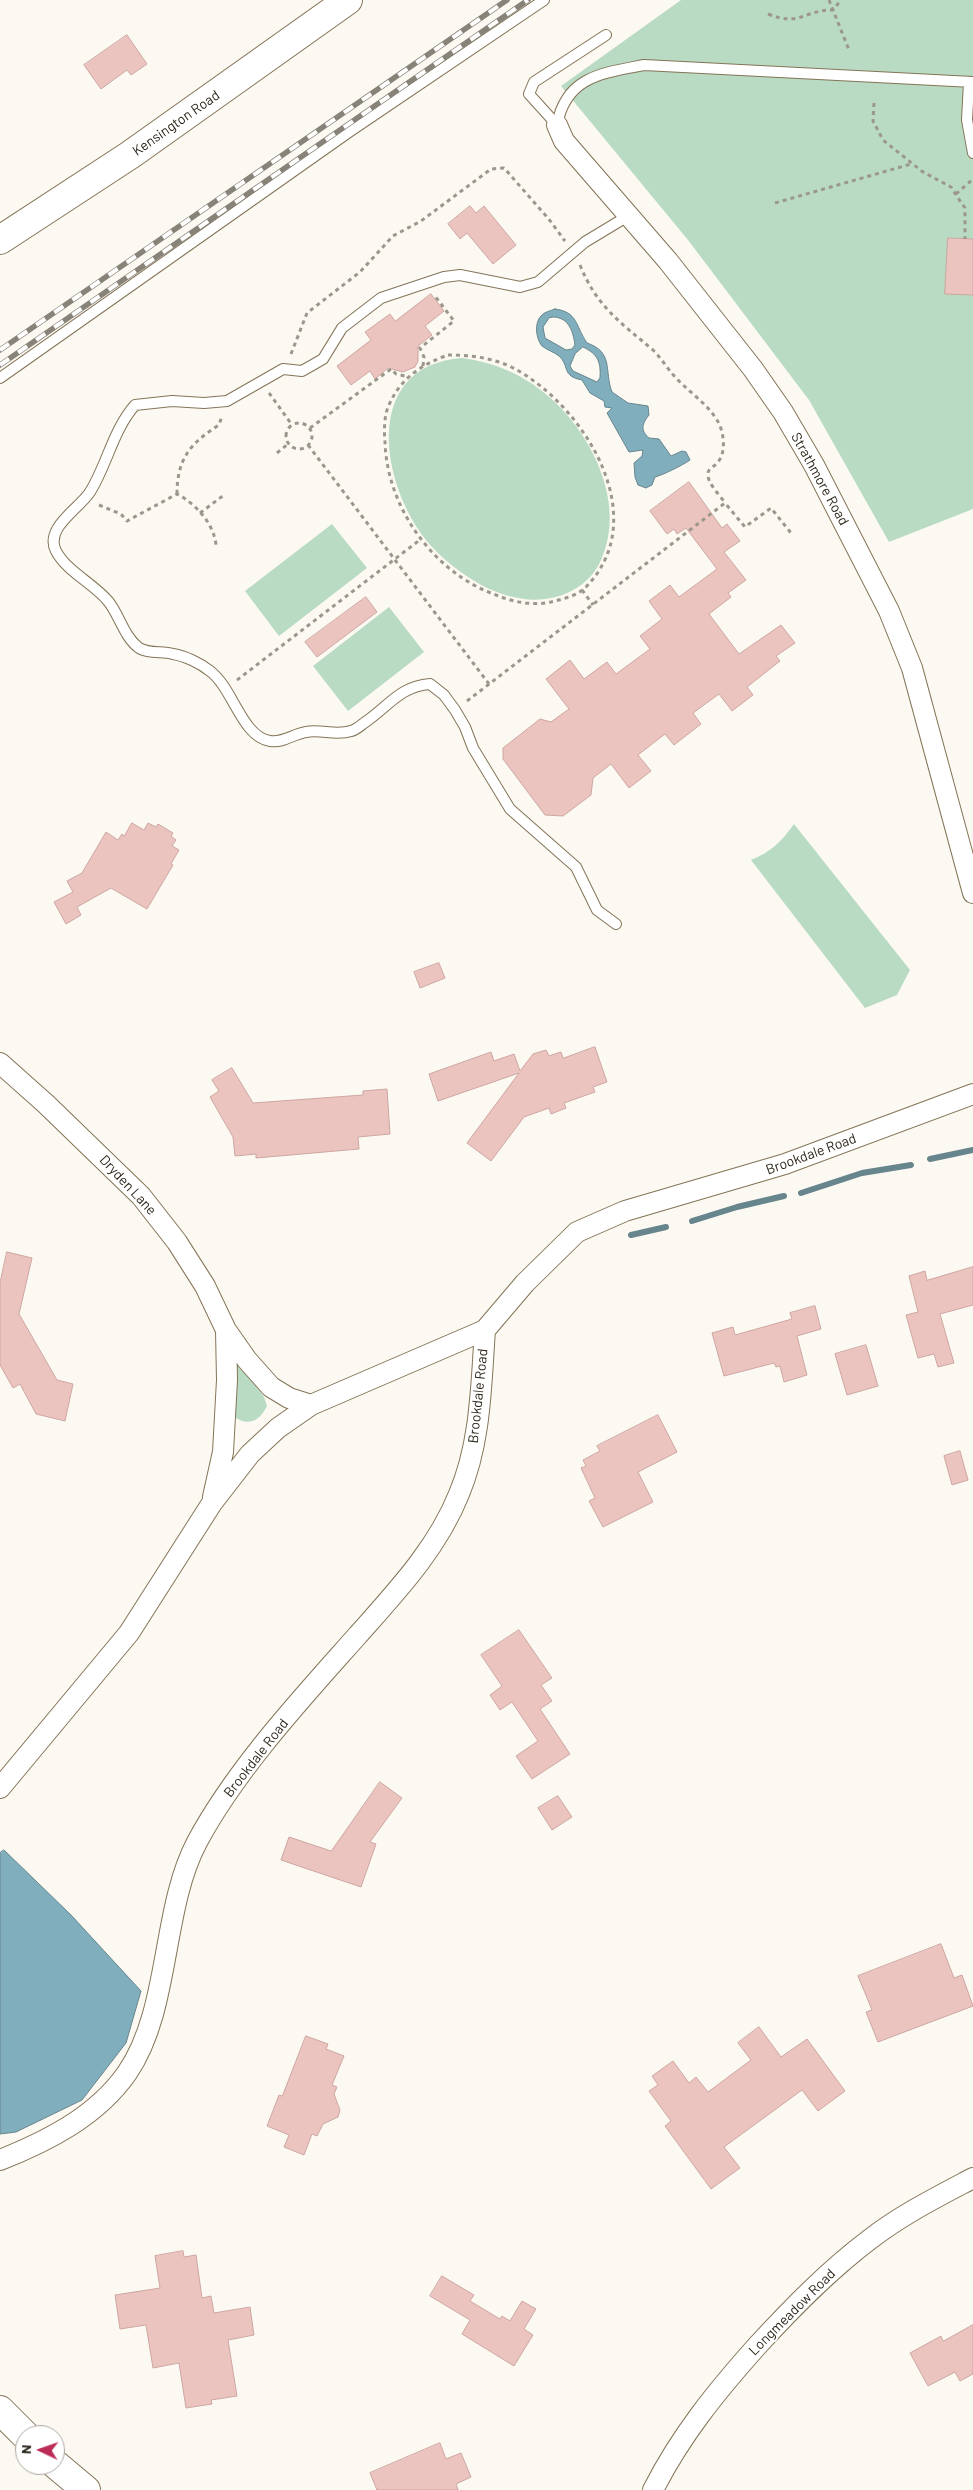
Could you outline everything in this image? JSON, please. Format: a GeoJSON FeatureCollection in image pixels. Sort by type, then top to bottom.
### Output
{"type":"FeatureCollection","features":[{"type":"Feature","properties":{"kind":"street","name":"Kensington Road"},"geometry":{"type":"LineString","coordinates":[[0,240],[130,155],[348,0]]}},
{"type":"Feature","properties":{"kind":"street","name":"Strathmore Road"},"geometry":{"type":"LineString","coordinates":[[557,125],[564,141],[696,294],[753,369],[783,412],[814,465],[889,611],[912,668],[973,893]]}},
{"type":"Feature","properties":{"kind":"street","name":"Dryden Lane"},"geometry":{"type":"LineString","coordinates":[[0,1063],[46,1104],[141,1196],[177,1242],[205,1286],[226,1330],[246,1360],[271,1388],[289,1398],[311,1405]]}},
{"type":"Feature","properties":{"kind":"street","name":"Brookdale Road"},"geometry":{"type":"LineString","coordinates":[[0,1788],[129,1633],[212,1503],[250,1454],[278,1428],[311,1405],[485,1330],[525,1283],[577,1232],[625,1211],[785,1164],[973,1094]]}},
{"type":"Feature","properties":{"kind":"street","name":"Dryden Lane"},"geometry":{"type":"LineString","coordinates":[[212,1503],[223,1452],[227,1380],[226,1330]]}},
{"type":"Feature","properties":{"kind":"street","name":"Brookdale Road"},"geometry":{"type":"LineString","coordinates":[[0,2160],[60,2132],[99,2104],[127,2073],[142,2045],[157,1994],[182,1878],[195,1845],[209,1821],[252,1760],[406,1582],[448,1518],[468,1469],[478,1428],[485,1330]]}},
{"type":"Feature","properties":{"kind":"street","name":"Longmeadow Road"},"geometry":{"type":"LineString","coordinates":[[654,2490],[669,2458],[698,2416],[728,2378],[814,2286],[869,2240],[894,2222],[973,2178]]}},
{"type":"Feature","properties":{"kind":"street"},"geometry":{"type":"LineString","coordinates":[[0,2410],[15,2425]]}},
{"type":"Feature","properties":{"kind":"street"},"geometry":{"type":"LineString","coordinates":[[65,2472],[86,2490]]}},
{"type":"Feature","properties":{"kind":"lane"},"geometry":{"type":"LineString","coordinates":[[0,378],[349,132],[544,0]]}},
{"type":"Feature","properties":{"kind":"lane"},"geometry":{"type":"LineString","coordinates":[[557,125],[530,94],[534,82],[606,35]]}},
{"type":"Feature","properties":{"kind":"lane"},"geometry":{"type":"LineString","coordinates":[[557,125],[560,110],[566,99],[579,86],[596,74],[644,65],[971,82],[966,120],[973,153]]}},
{"type":"Feature","properties":{"kind":"lane"},"geometry":{"type":"LineString","coordinates":[[616,924],[597,910],[576,867],[510,809],[473,748],[465,727],[455,710],[444,695],[430,684],[416,685],[402,692],[352,731],[335,733],[316,730],[300,733],[283,741],[269,741],[256,735],[226,688],[211,671],[194,661],[173,654],[155,653],[139,648],[120,622],[112,606],[98,589],[78,574],[56,551],[54,538],[59,526],[86,497],[102,470],[120,428],[135,406],[172,401],[227,401],[262,383],[283,369],[302,371],[323,359],[342,328],[381,298],[424,283],[444,277],[460,276],[520,287],[538,282],[585,242],[628,216]]}},
{"type":"Feature","properties":{"kind":"path"},"geometry":{"type":"LineString","coordinates":[[829,0],[849,50]]}},
{"type":"Feature","properties":{"kind":"path"},"geometry":{"type":"LineString","coordinates":[[833,10],[841,0]]}},
{"type":"Feature","properties":{"kind":"path"},"geometry":{"type":"LineString","coordinates":[[768,14],[779,19],[797,20],[821,10],[833,10]]}},
{"type":"Feature","properties":{"kind":"path"},"geometry":{"type":"LineString","coordinates":[[874,103],[874,121],[883,140],[912,164],[951,187],[956,194],[965,208],[965,239]]}},
{"type":"Feature","properties":{"kind":"path"},"geometry":{"type":"LineString","coordinates":[[775,204],[912,164]]}},
{"type":"Feature","properties":{"kind":"path"},"geometry":{"type":"LineString","coordinates":[[956,194],[973,179]]}},
{"type":"Feature","properties":{"kind":"path"},"geometry":{"type":"LineString","coordinates":[[423,366],[424,357],[420,348],[454,321],[424,283]]}},
{"type":"Feature","properties":{"kind":"path"},"geometry":{"type":"LineString","coordinates":[[283,369],[292,354],[300,330]]}},
{"type":"Feature","properties":{"kind":"path"},"geometry":{"type":"LineString","coordinates":[[448,355],[472,355],[516,369],[536,382],[576,419],[601,462],[613,508],[613,532],[608,554],[596,576],[582,590],[565,598],[546,603],[511,601],[473,586],[452,571],[421,539],[407,518],[396,496],[385,453],[384,428],[388,406],[399,386],[409,377],[423,366],[448,355]]}},
{"type":"Feature","properties":{"kind":"path"},"geometry":{"type":"LineString","coordinates":[[310,428],[391,369],[396,374],[409,377]]}},
{"type":"Feature","properties":{"kind":"path"},"geometry":{"type":"LineString","coordinates":[[262,383],[292,425]]}},
{"type":"Feature","properties":{"kind":"path"},"geometry":{"type":"LineString","coordinates":[[177,494],[177,481],[184,455],[207,431],[219,425],[222,420],[222,414],[217,402]]}},
{"type":"Feature","properties":{"kind":"path"},"geometry":{"type":"LineString","coordinates":[[302,423],[310,428],[312,440],[308,445],[298,448],[289,443],[287,434],[292,425],[302,423]]}},
{"type":"Feature","properties":{"kind":"path"},"geometry":{"type":"LineString","coordinates":[[278,453],[289,443]]}},
{"type":"Feature","properties":{"kind":"path"},"geometry":{"type":"LineString","coordinates":[[308,445],[489,684]]}},
{"type":"Feature","properties":{"kind":"path"},"geometry":{"type":"LineString","coordinates":[[86,497],[121,514],[128,521],[177,494]]}},
{"type":"Feature","properties":{"kind":"path"},"geometry":{"type":"LineString","coordinates":[[177,494],[186,499],[215,532],[216,545]]}},
{"type":"Feature","properties":{"kind":"path"},"geometry":{"type":"LineString","coordinates":[[200,513],[224,495]]}},
{"type":"Feature","properties":{"kind":"path"},"geometry":{"type":"LineString","coordinates":[[455,710],[725,503],[745,527],[771,508],[791,533]]}},
{"type":"Feature","properties":{"kind":"path"},"geometry":{"type":"LineString","coordinates":[[226,688],[421,539]]}},
{"type":"Feature","properties":{"kind":"path"},"geometry":{"type":"LineString","coordinates":[[582,590],[593,605]]}},
{"type":"Feature","properties":{"kind":"green space"},"geometry":{"type":"Polygon","coordinates":[[[681,0],[973,0],[973,509],[889,542],[809,400],[688,240],[561,86],[681,0]]]}},
{"type":"Feature","properties":{"kind":"green space"},"geometry":{"type":"Polygon","coordinates":[[[462,358],[484,362],[514,373],[542,391],[575,424],[599,467],[607,491],[610,514],[608,538],[597,568],[585,582],[571,591],[545,599],[529,600],[505,595],[483,586],[456,569],[432,547],[414,523],[401,495],[392,465],[389,434],[393,407],[406,383],[429,366],[462,358]]]}},
{"type":"Feature","properties":{"kind":"green space"},"geometry":{"type":"Polygon","coordinates":[[[332,524],[367,568],[279,636],[245,591],[332,524]]]}},
{"type":"Feature","properties":{"kind":"green space"},"geometry":{"type":"Polygon","coordinates":[[[389,607],[424,652],[348,711],[313,666],[389,607]]]}},
{"type":"Feature","properties":{"kind":"green space"},"geometry":{"type":"Polygon","coordinates":[[[794,824],[910,970],[897,995],[865,1008],[751,860],[776,845],[794,824]]]}},
{"type":"Feature","properties":{"kind":"green space"},"geometry":{"type":"Polygon","coordinates":[[[235,1366],[241,1366],[264,1397],[267,1406],[262,1415],[250,1422],[241,1421],[236,1418],[234,1410],[235,1366]]]}},
{"type":"Feature","properties":{"kind":"water"},"geometry":{"type":"Polygon","coordinates":[[[555,309],[572,316],[587,343],[595,347],[605,357],[612,392],[628,403],[648,406],[649,415],[643,427],[646,435],[649,438],[659,439],[671,456],[682,451],[686,452],[690,460],[673,470],[655,477],[652,485],[646,488],[638,485],[635,477],[634,463],[642,456],[643,450],[629,452],[607,413],[612,408],[605,407],[604,401],[590,393],[582,380],[568,373],[559,356],[540,343],[537,335],[537,323],[544,314],[555,309]],[[554,317],[549,318],[543,327],[545,338],[566,350],[572,349],[575,345],[569,326],[563,320],[554,317]],[[583,347],[575,354],[570,366],[573,371],[597,382],[600,378],[598,359],[583,347]]]}},
{"type":"Feature","properties":{"kind":"water"},"geometry":{"type":"Polygon","coordinates":[[[4,1850],[71,1915],[141,1991],[126,2043],[82,2100],[16,2132],[0,2134],[0,1853],[4,1850]]]}},
{"type":"Feature","properties":{"kind":"building"},"geometry":{"type":"Polygon","coordinates":[[[127,35],[147,64],[131,75],[127,70],[101,89],[84,65],[127,35]]]}},
{"type":"Feature","properties":{"kind":"building"},"geometry":{"type":"Polygon","coordinates":[[[470,206],[476,213],[484,206],[516,245],[493,264],[467,233],[460,239],[448,224],[470,206]]]}},
{"type":"Feature","properties":{"kind":"building"},"geometry":{"type":"Polygon","coordinates":[[[948,238],[973,239],[973,295],[945,294],[948,238]]]}},
{"type":"Feature","properties":{"kind":"building"},"geometry":{"type":"Polygon","coordinates":[[[431,294],[444,311],[425,326],[432,335],[418,346],[418,361],[415,367],[403,372],[388,368],[375,379],[370,371],[351,385],[337,366],[371,340],[365,332],[390,314],[395,321],[431,294]]]}},
{"type":"Feature","properties":{"kind":"building"},"geometry":{"type":"Polygon","coordinates":[[[689,482],[722,528],[727,524],[740,541],[724,552],[746,580],[728,593],[731,597],[709,614],[739,654],[781,625],[795,643],[776,656],[780,661],[747,687],[753,695],[732,711],[719,694],[693,713],[701,724],[674,745],[665,734],[638,755],[651,771],[629,788],[611,764],[593,778],[591,795],[563,816],[545,815],[503,759],[503,748],[540,719],[551,722],[569,709],[546,679],[570,660],[584,679],[607,662],[616,674],[650,649],[640,636],[662,619],[649,601],[670,585],[679,597],[717,569],[686,528],[677,534],[674,529],[667,534],[650,511],[689,482]]]}},
{"type":"Feature","properties":{"kind":"building"},"geometry":{"type":"Polygon","coordinates":[[[366,597],[377,612],[317,657],[305,642],[366,597]]]}},
{"type":"Feature","properties":{"kind":"building"},"geometry":{"type":"Polygon","coordinates":[[[132,823],[144,830],[148,823],[156,827],[158,824],[173,833],[171,836],[176,840],[172,846],[179,850],[171,864],[173,865],[147,909],[111,888],[77,907],[81,915],[66,924],[54,902],[73,892],[67,881],[82,873],[106,832],[118,840],[122,834],[124,836],[132,823]]]}},
{"type":"Feature","properties":{"kind":"building"},"geometry":{"type":"Polygon","coordinates":[[[439,963],[445,978],[420,988],[414,972],[439,963]]]}},
{"type":"Feature","properties":{"kind":"building"},"geometry":{"type":"Polygon","coordinates":[[[595,1047],[607,1082],[593,1087],[595,1092],[564,1103],[566,1108],[551,1114],[549,1108],[524,1117],[491,1161],[467,1143],[519,1073],[438,1101],[429,1074],[491,1052],[494,1061],[514,1054],[520,1071],[533,1054],[546,1050],[549,1056],[561,1052],[563,1058],[595,1047]]]}},
{"type":"Feature","properties":{"kind":"building"},"geometry":{"type":"Polygon","coordinates":[[[232,1068],[253,1103],[363,1095],[363,1091],[387,1089],[390,1134],[358,1137],[359,1149],[256,1158],[256,1154],[235,1156],[233,1137],[210,1097],[219,1091],[212,1080],[232,1068]]]}},
{"type":"Feature","properties":{"kind":"building"},"geometry":{"type":"Polygon","coordinates":[[[7,1252],[32,1258],[19,1314],[57,1380],[73,1384],[65,1421],[36,1414],[20,1384],[13,1388],[0,1365],[0,1283],[7,1252]]]}},
{"type":"Feature","properties":{"kind":"building"},"geometry":{"type":"Polygon","coordinates":[[[973,1267],[973,1305],[940,1314],[954,1363],[938,1367],[934,1354],[918,1358],[906,1315],[918,1312],[909,1276],[925,1271],[927,1280],[973,1267]]]}},
{"type":"Feature","properties":{"kind":"building"},"geometry":{"type":"Polygon","coordinates":[[[815,1306],[821,1329],[797,1336],[807,1375],[784,1382],[780,1366],[776,1367],[774,1363],[724,1376],[712,1333],[733,1327],[735,1335],[792,1319],[790,1313],[815,1306]]]}},
{"type":"Feature","properties":{"kind":"building"},"geometry":{"type":"Polygon","coordinates":[[[866,1345],[878,1386],[847,1395],[835,1354],[866,1345]]]}},
{"type":"Feature","properties":{"kind":"building"},"geometry":{"type":"Polygon","coordinates":[[[658,1415],[677,1452],[638,1472],[653,1502],[603,1527],[589,1501],[595,1498],[581,1468],[586,1466],[583,1460],[600,1451],[597,1446],[658,1415]]]}},
{"type":"Feature","properties":{"kind":"building"},"geometry":{"type":"Polygon","coordinates":[[[960,1451],[968,1480],[952,1485],[944,1456],[960,1451]]]}},
{"type":"Feature","properties":{"kind":"building"},"geometry":{"type":"Polygon","coordinates":[[[519,1630],[552,1678],[541,1685],[552,1701],[540,1709],[570,1754],[532,1779],[516,1756],[538,1741],[512,1702],[500,1710],[490,1695],[502,1686],[481,1655],[519,1630]]]}},
{"type":"Feature","properties":{"kind":"building"},"geometry":{"type":"Polygon","coordinates":[[[380,1782],[402,1798],[370,1842],[376,1844],[361,1887],[281,1860],[289,1837],[331,1851],[380,1782]]]}},
{"type":"Feature","properties":{"kind":"building"},"geometry":{"type":"Polygon","coordinates":[[[558,1796],[572,1817],[552,1830],[538,1808],[558,1796]]]}},
{"type":"Feature","properties":{"kind":"building"},"geometry":{"type":"Polygon","coordinates":[[[941,1944],[954,1978],[962,1975],[973,2006],[878,2042],[866,2012],[872,2010],[858,1976],[941,1944]]]}},
{"type":"Feature","properties":{"kind":"building"},"geometry":{"type":"Polygon","coordinates":[[[759,2027],[781,2057],[807,2039],[845,2091],[818,2111],[802,2090],[724,2147],[740,2168],[711,2189],[665,2126],[671,2121],[649,2091],[658,2085],[652,2076],[673,2061],[689,2083],[696,2077],[708,2092],[751,2060],[738,2043],[759,2027]]]}},
{"type":"Feature","properties":{"kind":"building"},"geometry":{"type":"Polygon","coordinates":[[[306,2036],[328,2044],[326,2049],[344,2056],[332,2085],[337,2087],[334,2094],[340,2110],[338,2117],[323,2124],[317,2136],[312,2134],[304,2155],[284,2147],[289,2135],[267,2126],[279,2095],[282,2096],[306,2036]]]}},
{"type":"Feature","properties":{"kind":"building"},"geometry":{"type":"Polygon","coordinates":[[[183,2251],[184,2257],[196,2255],[202,2298],[211,2296],[214,2313],[250,2307],[254,2335],[228,2340],[237,2396],[211,2400],[212,2404],[186,2408],[179,2363],[153,2368],[146,2325],[120,2329],[115,2295],[160,2288],[155,2256],[183,2251]]]}},
{"type":"Feature","properties":{"kind":"building"},"geometry":{"type":"Polygon","coordinates":[[[442,2276],[474,2295],[470,2301],[500,2319],[502,2316],[510,2321],[522,2301],[536,2309],[524,2329],[533,2335],[514,2366],[462,2334],[470,2320],[430,2296],[442,2276]]]}},
{"type":"Feature","properties":{"kind":"building"},"geometry":{"type":"Polygon","coordinates":[[[973,2325],[973,2374],[960,2381],[955,2372],[928,2386],[910,2353],[941,2336],[943,2341],[973,2325]]]}},
{"type":"Feature","properties":{"kind":"building"},"geometry":{"type":"Polygon","coordinates":[[[440,2443],[446,2459],[461,2453],[471,2477],[456,2484],[458,2490],[377,2490],[370,2473],[440,2443]]]}},
{"type":"Feature","properties":{"kind":"waterway"},"geometry":{"type":"LineString","coordinates":[[930,1159],[973,1150]]}},
{"type":"Feature","properties":{"kind":"waterway"},"geometry":{"type":"LineString","coordinates":[[801,1193],[862,1173],[911,1165]]}},
{"type":"Feature","properties":{"kind":"waterway"},"geometry":{"type":"LineString","coordinates":[[692,1221],[737,1207],[784,1196]]}},
{"type":"Feature","properties":{"kind":"waterway"},"geometry":{"type":"LineString","coordinates":[[631,1235],[666,1227]]}},
{"type":"Feature","properties":{"kind":"railway"},"geometry":{"type":"LineString","coordinates":[[0,350],[507,0]]}},
{"type":"Feature","properties":{"kind":"railway"},"geometry":{"type":"LineString","coordinates":[[0,365],[528,0]]}}]}
